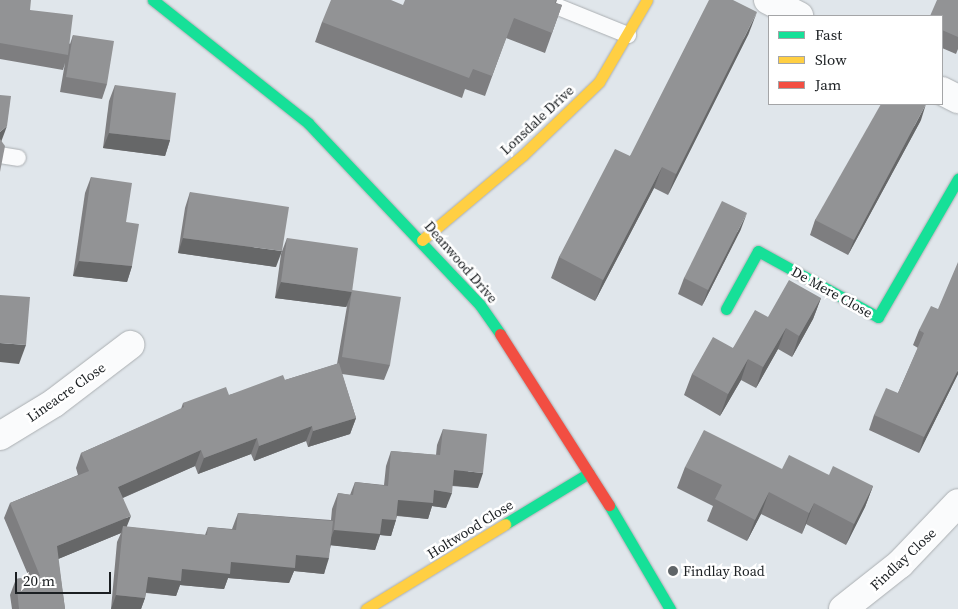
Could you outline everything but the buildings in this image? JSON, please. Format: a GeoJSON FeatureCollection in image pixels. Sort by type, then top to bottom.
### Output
{"type":"FeatureCollection","features":[{"type":"Feature","properties":{"kind":"street","name":"Deanwood Drive"},"geometry":{"type":"LineString","coordinates":[[153,0],[308,123],[422,240],[480,305],[532,380],[670,609]]}},
{"type":"Feature","properties":{"kind":"street","name":"Lonsdale Drive"},"geometry":{"type":"LineString","coordinates":[[422,240],[564,118],[599,82],[647,0]]}},
{"type":"Feature","properties":{"kind":"street"},"geometry":{"type":"LineString","coordinates":[[768,0],[797,15]]}},
{"type":"Feature","properties":{"kind":"street"},"geometry":{"type":"LineString","coordinates":[[943,92],[958,99]]}},
{"type":"Feature","properties":{"kind":"street","name":"De Mere Close"},"geometry":{"type":"LineString","coordinates":[[726,308],[758,251],[878,317],[958,179]]}},
{"type":"Feature","properties":{"kind":"street","name":"Lineacre Close"},"geometry":{"type":"LineString","coordinates":[[0,436],[54,403],[130,345]]}},
{"type":"Feature","properties":{"kind":"street","name":"Holtwood Close"},"geometry":{"type":"LineString","coordinates":[[366,609],[589,474]]}},
{"type":"Feature","properties":{"kind":"street","name":"Findlay Close"},"geometry":{"type":"LineString","coordinates":[[843,609],[900,564],[958,503]]}},
{"type":"Feature","properties":{"kind":"lane"},"geometry":{"type":"LineString","coordinates":[[541,0],[628,35]]}},
{"type":"Feature","properties":{"kind":"lane"},"geometry":{"type":"LineString","coordinates":[[0,155],[18,158]]}},
{"type":"Feature","properties":{"kind":"traffic: fast"},"geometry":{"type":"LineString","coordinates":[[153,0],[308,123],[480,305],[500,334]]}},
{"type":"Feature","properties":{"kind":"traffic: fast"},"geometry":{"type":"LineString","coordinates":[[726,309],[758,251],[878,317],[958,179]]}},
{"type":"Feature","properties":{"kind":"traffic: fast"},"geometry":{"type":"LineString","coordinates":[[505,524],[589,473]]}},
{"type":"Feature","properties":{"kind":"traffic: fast"},"geometry":{"type":"LineString","coordinates":[[609,505],[670,609]]}},
{"type":"Feature","properties":{"kind":"traffic: slow"},"geometry":{"type":"LineString","coordinates":[[422,240],[523,155],[599,82],[647,0]]}},
{"type":"Feature","properties":{"kind":"traffic: slow"},"geometry":{"type":"LineString","coordinates":[[366,609],[505,524]]}},
{"type":"Feature","properties":{"kind":"traffic: jam"},"geometry":{"type":"LineString","coordinates":[[500,334],[609,505]]}},
{"type":"Feature","properties":{"kind":"place","name":"Findlay Road"},"geometry":{"type":"Point","coordinates":[673,571]}}]}
